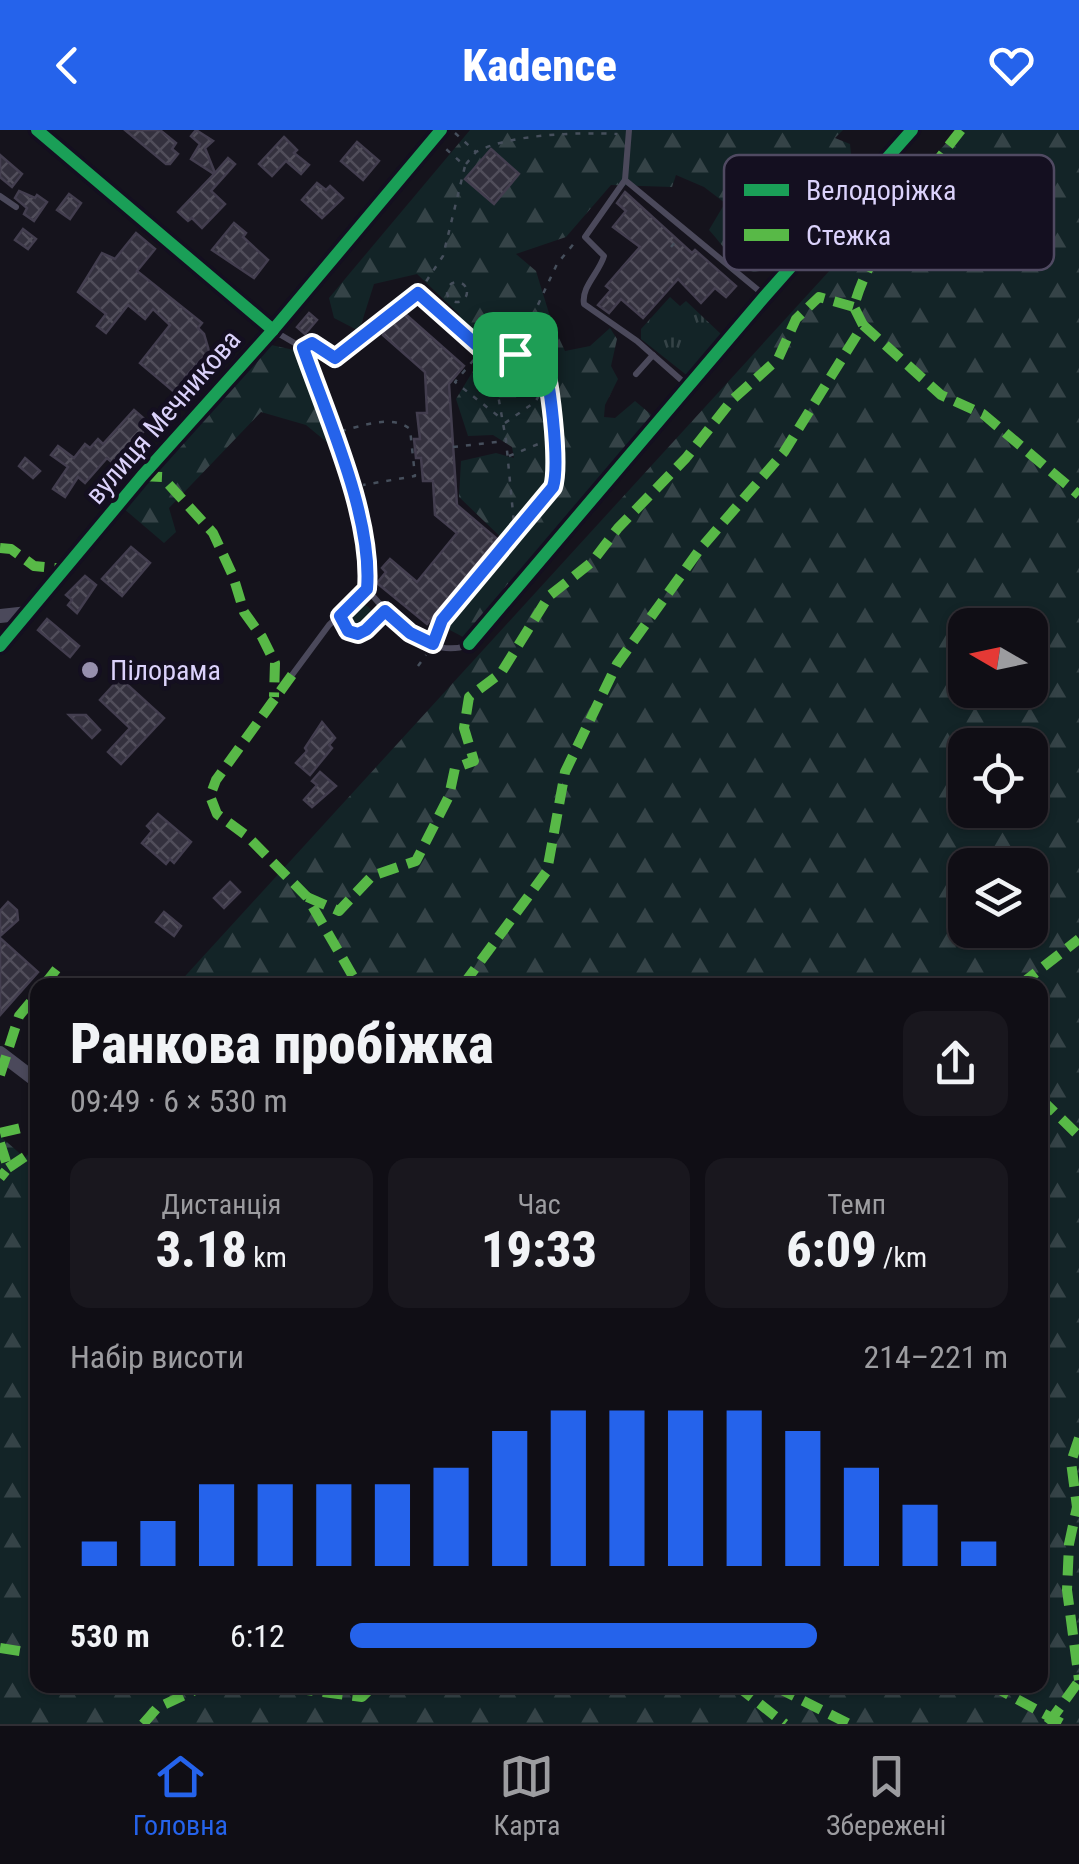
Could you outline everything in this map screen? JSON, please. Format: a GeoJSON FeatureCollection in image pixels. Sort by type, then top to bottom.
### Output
{"type":"FeatureCollection","features":[{"type":"Feature","properties":{"kind":"street"},"geometry":{"type":"LineString","coordinates":[[37,130],[273,330]]}},
{"type":"Feature","properties":{"kind":"street"},"geometry":{"type":"LineString","coordinates":[[889,155],[912,130]]}},
{"type":"Feature","properties":{"kind":"street","name":"вулиця Мечникова"},"geometry":{"type":"LineString","coordinates":[[0,646],[437,134]]}},
{"type":"Feature","properties":{"kind":"street"},"geometry":{"type":"LineString","coordinates":[[469,644],[788,270]]}},
{"type":"Feature","properties":{"kind":"street"},"geometry":{"type":"LineString","coordinates":[[0,616],[29,612]]}},
{"type":"Feature","properties":{"kind":"street"},"geometry":{"type":"LineString","coordinates":[[0,1053],[30,1076]]}},
{"type":"Feature","properties":{"kind":"lane"},"geometry":{"type":"LineString","coordinates":[[629,131],[625,180],[585,238],[604,256],[584,291],[584,304],[689,387]]}},
{"type":"Feature","properties":{"kind":"lane"},"geometry":{"type":"LineString","coordinates":[[625,180],[724,262]]}},
{"type":"Feature","properties":{"kind":"lane"},"geometry":{"type":"LineString","coordinates":[[0,196],[16,207]]}},
{"type":"Feature","properties":{"kind":"lane"},"geometry":{"type":"LineString","coordinates":[[734,270],[765,296]]}},
{"type":"Feature","properties":{"kind":"lane"},"geometry":{"type":"LineString","coordinates":[[273,330],[303,348],[352,487],[366,560],[367,589],[410,633],[450,648],[469,644]]}},
{"type":"Feature","properties":{"kind":"lane"},"geometry":{"type":"LineString","coordinates":[[636,374],[653,355]]}},
{"type":"Feature","properties":{"kind":"lane"},"geometry":{"type":"LineString","coordinates":[[292,675],[367,589]]}},
{"type":"Feature","properties":{"kind":"lane"},"geometry":{"type":"LineString","coordinates":[[340,616],[348,631],[358,634],[385,611]]}},
{"type":"Feature","properties":{"kind":"path"},"geometry":{"type":"LineString","coordinates":[[452,130],[476,152]]}},
{"type":"Feature","properties":{"kind":"path"},"geometry":{"type":"LineString","coordinates":[[303,348],[312,343],[335,358],[418,293],[442,256],[466,166],[476,152],[489,145],[566,134],[629,131]]}},
{"type":"Feature","properties":{"kind":"path"},"geometry":{"type":"LineString","coordinates":[[437,134],[466,166]]}},
{"type":"Feature","properties":{"kind":"path"},"geometry":{"type":"LineString","coordinates":[[671,248],[686,230]]}},
{"type":"Feature","properties":{"kind":"path"},"geometry":{"type":"LineString","coordinates":[[515,354],[557,264],[577,241],[585,238]]}},
{"type":"Feature","properties":{"kind":"path"},"geometry":{"type":"LineString","coordinates":[[463,284],[467,291],[465,299],[450,300],[450,285],[463,284]]}},
{"type":"Feature","properties":{"kind":"path"},"geometry":{"type":"LineString","coordinates":[[418,293],[490,357],[506,440],[515,534]]}},
{"type":"Feature","properties":{"kind":"path"},"geometry":{"type":"LineString","coordinates":[[483,348],[456,382],[502,419]]}},
{"type":"Feature","properties":{"kind":"path"},"geometry":{"type":"LineString","coordinates":[[418,666],[433,644],[442,620],[555,482],[554,438],[540,352],[490,357]]}},
{"type":"Feature","properties":{"kind":"path"},"geometry":{"type":"LineString","coordinates":[[503,425],[535,402],[547,384]]}},
{"type":"Feature","properties":{"kind":"path"},"geometry":{"type":"LineString","coordinates":[[332,432],[384,422],[405,424],[410,429],[415,476],[352,487]]}},
{"type":"Feature","properties":{"kind":"path"},"geometry":{"type":"LineString","coordinates":[[508,456],[554,438]]}},
{"type":"Feature","properties":{"kind":"path"},"geometry":{"type":"LineString","coordinates":[[453,447],[506,440]]}},
{"type":"Feature","properties":{"kind":"green space"},"geometry":{"type":"Polygon","coordinates":[[[470,130],[843,130],[835,138],[850,144],[851,155],[724,155],[724,202],[704,187],[676,175],[672,187],[611,185],[566,237],[516,254],[536,271],[565,351],[590,346],[610,328],[617,339],[611,366],[618,379],[605,405],[604,417],[615,418],[635,401],[654,417],[465,638],[446,628],[510,546],[459,497],[461,461],[496,453],[514,458],[512,447],[493,435],[468,436],[456,399],[476,366],[459,314],[417,274],[374,284],[359,331],[334,318],[329,298],[470,130]]]}},
{"type":"Feature","properties":{"kind":"green space"},"geometry":{"type":"Polygon","coordinates":[[[958,130],[1079,130],[1079,1724],[0,1724],[0,1136],[25,1158],[30,1152],[30,1693],[1048,1693],[1048,978],[183,978],[830,270],[1054,270],[1054,155],[935,155],[958,130]]]}},
{"type":"Feature","properties":{"kind":"green space"},"geometry":{"type":"Polygon","coordinates":[[[724,205],[724,248],[709,230],[724,205]]]}},
{"type":"Feature","properties":{"kind":"green space"},"geometry":{"type":"Polygon","coordinates":[[[670,297],[680,306],[686,301],[723,339],[689,377],[641,339],[641,329],[670,297]]]}},
{"type":"Feature","properties":{"kind":"green space"},"geometry":{"type":"Polygon","coordinates":[[[267,344],[316,355],[322,381],[340,417],[329,444],[306,425],[261,412],[169,508],[176,532],[164,543],[123,508],[267,344]]]}},
{"type":"Feature","properties":{"kind":"green space"},"geometry":{"type":"Polygon","coordinates":[[[360,604],[369,608],[373,617],[369,626],[360,630],[351,626],[347,617],[351,608],[360,604]]]}},
{"type":"Feature","properties":{"kind":"building"},"geometry":{"type":"Polygon","coordinates":[[[125,130],[160,130],[176,143],[172,149],[178,154],[166,164],[125,130]]]}},
{"type":"Feature","properties":{"kind":"building"},"geometry":{"type":"Polygon","coordinates":[[[196,130],[213,141],[205,148],[215,173],[228,158],[235,164],[211,191],[225,204],[202,228],[178,212],[214,174],[191,159],[200,144],[191,136],[196,130]]]}},
{"type":"Feature","properties":{"kind":"building"},"geometry":{"type":"Polygon","coordinates":[[[284,137],[297,150],[294,153],[309,165],[301,174],[286,161],[272,176],[259,164],[284,137]]]}},
{"type":"Feature","properties":{"kind":"building"},"geometry":{"type":"Polygon","coordinates":[[[357,142],[379,161],[363,180],[341,161],[357,142]]]}},
{"type":"Feature","properties":{"kind":"building"},"geometry":{"type":"Polygon","coordinates":[[[491,149],[519,174],[494,204],[465,179],[491,149]]]}},
{"type":"Feature","properties":{"kind":"building"},"geometry":{"type":"Polygon","coordinates":[[[0,155],[22,174],[12,187],[0,177],[0,155]]]}},
{"type":"Feature","properties":{"kind":"building"},"geometry":{"type":"Polygon","coordinates":[[[317,183],[326,190],[330,186],[343,198],[322,218],[302,200],[317,183]]]}},
{"type":"Feature","properties":{"kind":"building"},"geometry":{"type":"Polygon","coordinates":[[[19,191],[47,202],[34,221],[24,214],[27,208],[15,198],[19,191]]]}},
{"type":"Feature","properties":{"kind":"building"},"geometry":{"type":"Polygon","coordinates":[[[625,192],[692,253],[695,250],[736,286],[726,297],[715,288],[701,303],[678,279],[643,318],[621,299],[609,313],[598,305],[611,290],[606,286],[640,247],[613,227],[626,211],[617,203],[625,192]]]}},
{"type":"Feature","properties":{"kind":"building"},"geometry":{"type":"Polygon","coordinates":[[[69,194],[81,203],[70,219],[57,210],[69,194]]]}},
{"type":"Feature","properties":{"kind":"building"},"geometry":{"type":"Polygon","coordinates":[[[234,223],[268,260],[254,278],[212,250],[234,223]]]}},
{"type":"Feature","properties":{"kind":"building"},"geometry":{"type":"Polygon","coordinates":[[[23,229],[36,239],[28,249],[15,240],[23,229]]]}},
{"type":"Feature","properties":{"kind":"building"},"geometry":{"type":"Polygon","coordinates":[[[136,233],[155,249],[137,271],[202,323],[198,328],[209,351],[185,377],[190,382],[179,396],[140,363],[170,325],[153,309],[145,319],[128,305],[106,333],[97,326],[106,314],[78,292],[102,253],[115,259],[136,233]]]}},
{"type":"Feature","properties":{"kind":"building"},"geometry":{"type":"Polygon","coordinates":[[[403,312],[464,366],[449,384],[457,505],[497,539],[427,624],[377,583],[390,559],[417,582],[457,533],[435,515],[433,481],[423,481],[421,458],[416,458],[414,439],[420,439],[417,413],[427,413],[425,372],[383,335],[388,320],[403,312]]]}},
{"type":"Feature","properties":{"kind":"building"},"geometry":{"type":"Polygon","coordinates":[[[309,313],[317,320],[305,334],[297,327],[309,313]]]}},
{"type":"Feature","properties":{"kind":"building"},"geometry":{"type":"Polygon","coordinates":[[[134,410],[150,424],[115,465],[107,458],[85,483],[78,477],[65,497],[53,489],[68,467],[51,455],[58,446],[74,458],[85,444],[90,448],[98,439],[103,444],[134,410]]]}},
{"type":"Feature","properties":{"kind":"building"},"geometry":{"type":"Polygon","coordinates":[[[25,458],[40,471],[33,478],[19,466],[25,458]]]}},
{"type":"Feature","properties":{"kind":"building"},"geometry":{"type":"Polygon","coordinates":[[[131,547],[150,563],[122,596],[102,579],[131,547]]]}},
{"type":"Feature","properties":{"kind":"building"},"geometry":{"type":"Polygon","coordinates":[[[85,576],[96,585],[77,613],[68,605],[72,600],[66,595],[85,576]]]}},
{"type":"Feature","properties":{"kind":"building"},"geometry":{"type":"Polygon","coordinates":[[[47,619],[79,646],[70,657],[38,630],[47,619]]]}},
{"type":"Feature","properties":{"kind":"building"},"geometry":{"type":"Polygon","coordinates":[[[120,678],[164,718],[121,764],[108,752],[130,728],[100,700],[120,678]]]}},
{"type":"Feature","properties":{"kind":"building"},"geometry":{"type":"Polygon","coordinates":[[[69,715],[86,715],[100,730],[92,738],[69,715]]]}},
{"type":"Feature","properties":{"kind":"building"},"geometry":{"type":"Polygon","coordinates":[[[322,722],[335,738],[329,745],[332,748],[310,775],[296,763],[322,722]]]}},
{"type":"Feature","properties":{"kind":"building"},"geometry":{"type":"Polygon","coordinates":[[[320,772],[336,786],[312,807],[304,800],[317,785],[312,781],[320,772]]]}},
{"type":"Feature","properties":{"kind":"building"},"geometry":{"type":"Polygon","coordinates":[[[158,814],[191,842],[174,863],[170,859],[166,864],[142,843],[152,831],[147,826],[158,814]]]}},
{"type":"Feature","properties":{"kind":"building"},"geometry":{"type":"Polygon","coordinates":[[[230,882],[240,892],[224,908],[214,898],[230,882]]]}},
{"type":"Feature","properties":{"kind":"building"},"geometry":{"type":"Polygon","coordinates":[[[8,902],[17,910],[18,920],[0,936],[0,911],[8,902]]]}},
{"type":"Feature","properties":{"kind":"building"},"geometry":{"type":"Polygon","coordinates":[[[164,912],[181,926],[174,936],[156,922],[164,912]]]}},
{"type":"Feature","properties":{"kind":"building"},"geometry":{"type":"Polygon","coordinates":[[[0,938],[38,972],[0,1015],[0,938]]]}},
{"type":"Feature","properties":{"kind":"marked path"},"geometry":{"type":"LineString","coordinates":[[942,155],[961,130]]}},
{"type":"Feature","properties":{"kind":"marked path"},"geometry":{"type":"LineString","coordinates":[[468,978],[547,871],[565,772],[617,664],[700,549],[784,452],[863,325],[854,307],[868,270]]}},
{"type":"Feature","properties":{"kind":"marked path"},"geometry":{"type":"LineString","coordinates":[[307,897],[339,911],[372,876],[416,861],[449,796],[455,768],[474,761],[464,728],[469,697],[501,673],[549,596],[592,562],[618,528],[686,458],[732,400],[778,359],[796,319],[819,297],[854,307]]}},
{"type":"Feature","properties":{"kind":"marked path"},"geometry":{"type":"LineString","coordinates":[[863,325],[941,395],[983,414],[1079,495]]}},
{"type":"Feature","properties":{"kind":"marked path"},"geometry":{"type":"LineString","coordinates":[[142,476],[162,477],[213,533],[244,612],[275,663],[274,697]]}},
{"type":"Feature","properties":{"kind":"marked path"},"geometry":{"type":"LineString","coordinates":[[0,548],[11,549],[34,566],[65,569]]}},
{"type":"Feature","properties":{"kind":"marked path"},"geometry":{"type":"LineString","coordinates":[[292,675],[216,780],[210,796],[217,814],[247,836],[307,897],[354,978]]}},
{"type":"Feature","properties":{"kind":"marked path"},"geometry":{"type":"LineString","coordinates":[[1029,978],[1079,939]]}},
{"type":"Feature","properties":{"kind":"marked path"},"geometry":{"type":"LineString","coordinates":[[49,978],[62,962]]}},
{"type":"Feature","properties":{"kind":"marked path"},"geometry":{"type":"LineString","coordinates":[[0,1075],[19,1016],[30,1003]]}},
{"type":"Feature","properties":{"kind":"marked path"},"geometry":{"type":"LineString","coordinates":[[1048,1106],[1079,1136]]}},
{"type":"Feature","properties":{"kind":"marked path"},"geometry":{"type":"LineString","coordinates":[[0,1133],[30,1127]]}},
{"type":"Feature","properties":{"kind":"marked path"},"geometry":{"type":"LineString","coordinates":[[0,1143],[8,1168],[0,1178]]}},
{"type":"Feature","properties":{"kind":"marked path"},"geometry":{"type":"LineString","coordinates":[[8,1168],[30,1153]]}},
{"type":"Feature","properties":{"kind":"marked path"},"geometry":{"type":"LineString","coordinates":[[1079,1438],[1071,1462],[1077,1507],[1069,1544],[1067,1590],[1079,1680]]}},
{"type":"Feature","properties":{"kind":"marked path"},"geometry":{"type":"LineString","coordinates":[[0,1648],[30,1653]]}},
{"type":"Feature","properties":{"kind":"marked path"},"geometry":{"type":"LineString","coordinates":[[1048,1724],[1079,1681]]}},
{"type":"Feature","properties":{"kind":"marked path"},"geometry":{"type":"LineString","coordinates":[[143,1724],[157,1708],[189,1693]]}},
{"type":"Feature","properties":{"kind":"marked path"},"geometry":{"type":"LineString","coordinates":[[331,1693],[362,1697],[366,1693]]}},
{"type":"Feature","properties":{"kind":"marked path"},"geometry":{"type":"LineString","coordinates":[[746,1693],[785,1724]]}},
{"type":"Feature","properties":{"kind":"marked path"},"geometry":{"type":"LineString","coordinates":[[788,1693],[849,1724]]}},
{"type":"Feature","properties":{"kind":"marked path"},"geometry":{"type":"LineString","coordinates":[[1006,1693],[1063,1724]]}},
{"type":"Feature","properties":{"kind":"cycle path"},"geometry":{"type":"LineString","coordinates":[[37,130],[273,330]]}},
{"type":"Feature","properties":{"kind":"cycle path"},"geometry":{"type":"LineString","coordinates":[[0,646],[441,130]]}},
{"type":"Feature","properties":{"kind":"cycle path"},"geometry":{"type":"LineString","coordinates":[[890,155],[912,130]]}},
{"type":"Feature","properties":{"kind":"cycle path"},"geometry":{"type":"LineString","coordinates":[[469,644],[788,270]]}},
{"type":"Feature","properties":{"kind":"place","name":"Пілорама"},"geometry":{"type":"Point","coordinates":[90,670]}},
{"type":"Feature","properties":{"kind":"route"},"geometry":{"type":"LineString","coordinates":[[418,293],[490,357],[515,354],[534,351],[543,358],[554,438],[553,487],[442,620],[433,644],[410,633],[385,611],[362,633],[352,634],[340,616],[367,589],[366,560],[354,495],[303,348],[312,343],[335,358],[418,293]]}}]}
